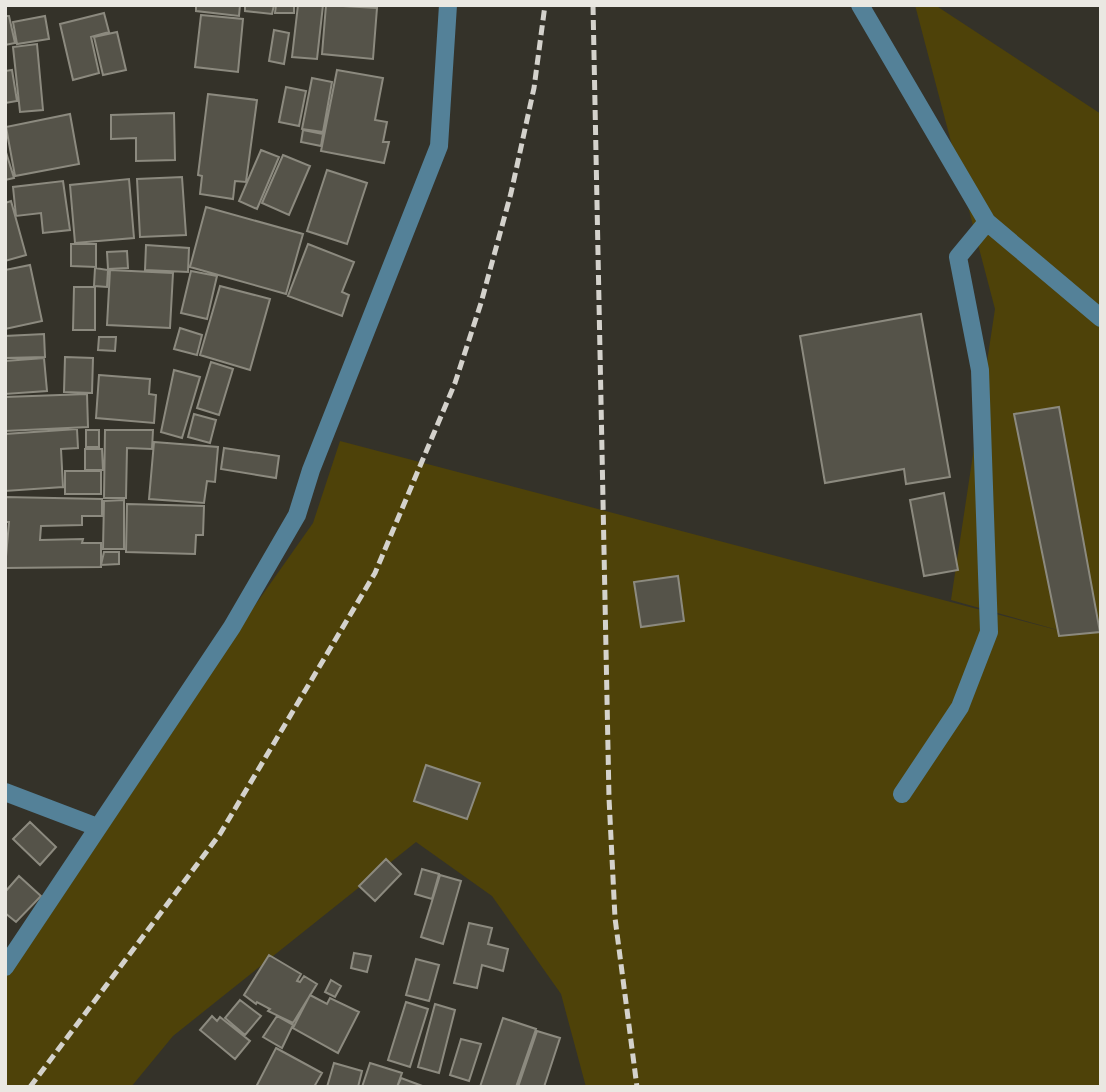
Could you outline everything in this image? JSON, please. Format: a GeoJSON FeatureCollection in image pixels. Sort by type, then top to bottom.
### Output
{"type":"FeatureCollection","features":[{"type":"Feature","properties":{"kind":"street"},"geometry":{"type":"LineString","coordinates":[[5,967],[232,627],[296,515],[311,470],[439,146],[448,5]]}},
{"type":"Feature","properties":{"kind":"street"},"geometry":{"type":"LineString","coordinates":[[860,5],[987,222],[1101,318]]}},
{"type":"Feature","properties":{"kind":"street"},"geometry":{"type":"LineString","coordinates":[[902,794],[960,707],[989,632],[980,370],[958,257],[987,222]]}},
{"type":"Feature","properties":{"kind":"street"},"geometry":{"type":"LineString","coordinates":[[5,792],[97,827]]}},
{"type":"Feature","properties":{"kind":"shaded area"},"geometry":{"type":"Polygon","coordinates":[[[915,5],[935,5],[1101,114],[1101,1087],[586,1087],[561,994],[492,896],[416,842],[173,1036],[131,1087],[5,1087],[5,960],[313,523],[340,441],[1076,635],[951,600],[995,309],[915,5]]]}},
{"type":"Feature","properties":{"kind":"building"},"geometry":{"type":"Polygon","coordinates":[[[196,5],[240,5],[239,16],[196,11],[196,5]]]}},
{"type":"Feature","properties":{"kind":"building"},"geometry":{"type":"Polygon","coordinates":[[[245,5],[274,5],[272,14],[245,11],[245,5]]]}},
{"type":"Feature","properties":{"kind":"building"},"geometry":{"type":"Polygon","coordinates":[[[276,5],[294,5],[294,13],[275,13],[276,5]]]}},
{"type":"Feature","properties":{"kind":"building"},"geometry":{"type":"Polygon","coordinates":[[[298,5],[323,5],[317,59],[292,57],[298,5]]]}},
{"type":"Feature","properties":{"kind":"building"},"geometry":{"type":"Polygon","coordinates":[[[326,5],[377,8],[373,59],[322,54],[326,5]]]}},
{"type":"Feature","properties":{"kind":"building"},"geometry":{"type":"Polygon","coordinates":[[[104,13],[109,32],[91,37],[99,73],[73,80],[60,24],[104,13]]]}},
{"type":"Feature","properties":{"kind":"building"},"geometry":{"type":"Polygon","coordinates":[[[201,15],[243,19],[238,72],[195,67],[201,15]]]}},
{"type":"Feature","properties":{"kind":"building"},"geometry":{"type":"Polygon","coordinates":[[[5,16],[9,16],[15,43],[5,45],[5,16]]]}},
{"type":"Feature","properties":{"kind":"building"},"geometry":{"type":"Polygon","coordinates":[[[45,16],[49,39],[17,44],[13,22],[45,16]]]}},
{"type":"Feature","properties":{"kind":"building"},"geometry":{"type":"Polygon","coordinates":[[[274,30],[289,33],[284,64],[269,61],[274,30]]]}},
{"type":"Feature","properties":{"kind":"building"},"geometry":{"type":"Polygon","coordinates":[[[117,32],[126,70],[103,75],[94,37],[117,32]]]}},
{"type":"Feature","properties":{"kind":"building"},"geometry":{"type":"Polygon","coordinates":[[[37,44],[43,110],[20,112],[13,47],[37,44]]]}},
{"type":"Feature","properties":{"kind":"building"},"geometry":{"type":"Polygon","coordinates":[[[12,70],[17,101],[5,103],[5,71],[12,70]]]}},
{"type":"Feature","properties":{"kind":"building"},"geometry":{"type":"Polygon","coordinates":[[[337,70],[383,78],[375,120],[387,122],[383,142],[389,142],[384,163],[321,151],[337,70]]]}},
{"type":"Feature","properties":{"kind":"building"},"geometry":{"type":"Polygon","coordinates":[[[312,78],[332,82],[323,132],[302,129],[312,78]]]}},
{"type":"Feature","properties":{"kind":"building"},"geometry":{"type":"Polygon","coordinates":[[[286,87],[306,91],[299,126],[279,122],[286,87]]]}},
{"type":"Feature","properties":{"kind":"building"},"geometry":{"type":"Polygon","coordinates":[[[208,94],[257,100],[246,182],[235,181],[233,199],[200,194],[202,176],[198,175],[208,94]]]}},
{"type":"Feature","properties":{"kind":"building"},"geometry":{"type":"Polygon","coordinates":[[[174,113],[175,160],[136,161],[136,138],[111,139],[111,115],[174,113]]]}},
{"type":"Feature","properties":{"kind":"building"},"geometry":{"type":"Polygon","coordinates":[[[70,114],[79,164],[15,176],[6,127],[70,114]]]}},
{"type":"Feature","properties":{"kind":"building"},"geometry":{"type":"Polygon","coordinates":[[[303,130],[323,134],[321,146],[301,142],[303,130]]]}},
{"type":"Feature","properties":{"kind":"building"},"geometry":{"type":"Polygon","coordinates":[[[5,149],[14,178],[5,180],[5,149]]]}},
{"type":"Feature","properties":{"kind":"building"},"geometry":{"type":"Polygon","coordinates":[[[261,150],[279,157],[257,209],[239,201],[261,150]]]}},
{"type":"Feature","properties":{"kind":"building"},"geometry":{"type":"Polygon","coordinates":[[[283,155],[310,166],[289,215],[262,203],[283,155]]]}},
{"type":"Feature","properties":{"kind":"building"},"geometry":{"type":"Polygon","coordinates":[[[327,170],[367,183],[347,244],[307,231],[327,170]]]}},
{"type":"Feature","properties":{"kind":"building"},"geometry":{"type":"Polygon","coordinates":[[[182,177],[186,235],[140,237],[137,179],[182,177]]]}},
{"type":"Feature","properties":{"kind":"building"},"geometry":{"type":"Polygon","coordinates":[[[129,179],[134,238],[75,243],[70,185],[129,179]]]}},
{"type":"Feature","properties":{"kind":"building"},"geometry":{"type":"Polygon","coordinates":[[[63,181],[70,230],[43,233],[41,213],[16,216],[13,187],[63,181]]]}},
{"type":"Feature","properties":{"kind":"building"},"geometry":{"type":"Polygon","coordinates":[[[11,201],[26,255],[5,261],[5,203],[11,201]]]}},
{"type":"Feature","properties":{"kind":"building"},"geometry":{"type":"Polygon","coordinates":[[[206,207],[303,234],[286,294],[190,267],[206,207]]]}},
{"type":"Feature","properties":{"kind":"building"},"geometry":{"type":"Polygon","coordinates":[[[71,244],[96,244],[96,267],[71,266],[71,244]]]}},
{"type":"Feature","properties":{"kind":"building"},"geometry":{"type":"Polygon","coordinates":[[[308,244],[354,262],[342,292],[349,295],[342,316],[288,296],[308,244]]]}},
{"type":"Feature","properties":{"kind":"building"},"geometry":{"type":"Polygon","coordinates":[[[146,245],[189,248],[188,272],[145,270],[146,245]]]}},
{"type":"Feature","properties":{"kind":"building"},"geometry":{"type":"Polygon","coordinates":[[[127,251],[128,268],[108,269],[107,252],[127,251]]]}},
{"type":"Feature","properties":{"kind":"building"},"geometry":{"type":"Polygon","coordinates":[[[30,265],[42,321],[5,329],[5,270],[30,265]]]}},
{"type":"Feature","properties":{"kind":"building"},"geometry":{"type":"Polygon","coordinates":[[[95,268],[108,270],[107,287],[94,286],[95,268]]]}},
{"type":"Feature","properties":{"kind":"building"},"geometry":{"type":"Polygon","coordinates":[[[110,270],[173,273],[170,328],[107,325],[110,270]]]}},
{"type":"Feature","properties":{"kind":"building"},"geometry":{"type":"Polygon","coordinates":[[[191,271],[217,276],[207,319],[181,313],[191,271]]]}},
{"type":"Feature","properties":{"kind":"building"},"geometry":{"type":"Polygon","coordinates":[[[220,286],[270,299],[250,370],[200,355],[220,286]]]}},
{"type":"Feature","properties":{"kind":"building"},"geometry":{"type":"Polygon","coordinates":[[[74,287],[95,287],[95,330],[73,330],[74,287]]]}},
{"type":"Feature","properties":{"kind":"building"},"geometry":{"type":"Polygon","coordinates":[[[921,314],[950,477],[906,484],[904,469],[825,483],[800,336],[921,314]]]}},
{"type":"Feature","properties":{"kind":"building"},"geometry":{"type":"Polygon","coordinates":[[[180,328],[202,335],[197,355],[174,349],[180,328]]]}},
{"type":"Feature","properties":{"kind":"building"},"geometry":{"type":"Polygon","coordinates":[[[44,334],[45,357],[5,358],[5,336],[44,334]]]}},
{"type":"Feature","properties":{"kind":"building"},"geometry":{"type":"Polygon","coordinates":[[[99,337],[116,337],[115,351],[98,350],[99,337]]]}},
{"type":"Feature","properties":{"kind":"building"},"geometry":{"type":"Polygon","coordinates":[[[65,357],[93,358],[92,393],[64,392],[65,357]]]}},
{"type":"Feature","properties":{"kind":"building"},"geometry":{"type":"Polygon","coordinates":[[[44,358],[47,391],[5,394],[5,361],[44,358]]]}},
{"type":"Feature","properties":{"kind":"building"},"geometry":{"type":"Polygon","coordinates":[[[211,362],[233,369],[219,415],[197,408],[211,362]]]}},
{"type":"Feature","properties":{"kind":"building"},"geometry":{"type":"Polygon","coordinates":[[[174,370],[200,377],[182,438],[161,432],[174,370]]]}},
{"type":"Feature","properties":{"kind":"building"},"geometry":{"type":"Polygon","coordinates":[[[99,375],[150,379],[149,394],[156,395],[154,423],[96,418],[99,375]]]}},
{"type":"Feature","properties":{"kind":"building"},"geometry":{"type":"Polygon","coordinates":[[[87,394],[88,427],[5,431],[5,397],[87,394]]]}},
{"type":"Feature","properties":{"kind":"building"},"geometry":{"type":"Polygon","coordinates":[[[1059,407],[1100,632],[1059,636],[1014,414],[1059,407]]]}},
{"type":"Feature","properties":{"kind":"building"},"geometry":{"type":"Polygon","coordinates":[[[194,414],[216,420],[210,443],[188,437],[194,414]]]}},
{"type":"Feature","properties":{"kind":"building"},"geometry":{"type":"Polygon","coordinates":[[[77,429],[78,448],[61,449],[63,487],[5,491],[5,434],[77,429]]]}},
{"type":"Feature","properties":{"kind":"building"},"geometry":{"type":"Polygon","coordinates":[[[86,430],[99,430],[99,447],[86,447],[86,430]]]}},
{"type":"Feature","properties":{"kind":"building"},"geometry":{"type":"Polygon","coordinates":[[[105,430],[153,430],[152,449],[127,448],[126,498],[104,498],[105,430]]]}},
{"type":"Feature","properties":{"kind":"building"},"geometry":{"type":"Polygon","coordinates":[[[154,442],[218,447],[215,482],[207,481],[204,503],[149,499],[154,442]]]}},
{"type":"Feature","properties":{"kind":"building"},"geometry":{"type":"Polygon","coordinates":[[[224,448],[279,456],[276,478],[221,469],[224,448]]]}},
{"type":"Feature","properties":{"kind":"building"},"geometry":{"type":"Polygon","coordinates":[[[85,449],[102,449],[103,470],[85,470],[85,449]]]}},
{"type":"Feature","properties":{"kind":"building"},"geometry":{"type":"Polygon","coordinates":[[[65,471],[101,471],[101,494],[65,494],[65,471]]]}},
{"type":"Feature","properties":{"kind":"building"},"geometry":{"type":"Polygon","coordinates":[[[944,493],[958,570],[924,576],[910,500],[944,493]]]}},
{"type":"Feature","properties":{"kind":"building"},"geometry":{"type":"Polygon","coordinates":[[[5,497],[102,499],[102,516],[82,516],[82,525],[41,526],[40,540],[83,539],[82,543],[101,543],[101,567],[5,568],[9,522],[5,522],[5,497]]]}},
{"type":"Feature","properties":{"kind":"building"},"geometry":{"type":"Polygon","coordinates":[[[124,500],[124,549],[103,549],[104,501],[124,500]]]}},
{"type":"Feature","properties":{"kind":"building"},"geometry":{"type":"Polygon","coordinates":[[[127,504],[204,506],[203,535],[196,535],[195,554],[126,552],[127,504]]]}},
{"type":"Feature","properties":{"kind":"building"},"geometry":{"type":"Polygon","coordinates":[[[104,552],[119,552],[119,564],[101,565],[104,552]]]}},
{"type":"Feature","properties":{"kind":"building"},"geometry":{"type":"Polygon","coordinates":[[[678,576],[684,621],[641,627],[634,582],[678,576]]]}},
{"type":"Feature","properties":{"kind":"building"},"geometry":{"type":"Polygon","coordinates":[[[426,765],[480,783],[467,819],[414,801],[426,765]]]}},
{"type":"Feature","properties":{"kind":"building"},"geometry":{"type":"Polygon","coordinates":[[[30,822],[56,847],[40,865],[13,839],[30,822]]]}},
{"type":"Feature","properties":{"kind":"building"},"geometry":{"type":"Polygon","coordinates":[[[386,859],[401,874],[375,901],[359,886],[386,859]]]}},
{"type":"Feature","properties":{"kind":"building"},"geometry":{"type":"Polygon","coordinates":[[[422,869],[439,874],[432,899],[415,894],[422,869]]]}},
{"type":"Feature","properties":{"kind":"building"},"geometry":{"type":"Polygon","coordinates":[[[440,875],[461,881],[443,944],[421,937],[440,875]]]}},
{"type":"Feature","properties":{"kind":"building"},"geometry":{"type":"Polygon","coordinates":[[[19,876],[41,896],[16,922],[5,913],[5,892],[19,876]]]}},
{"type":"Feature","properties":{"kind":"building"},"geometry":{"type":"Polygon","coordinates":[[[469,923],[492,928],[488,944],[508,949],[503,971],[482,965],[477,988],[454,983],[469,923]]]}},
{"type":"Feature","properties":{"kind":"building"},"geometry":{"type":"Polygon","coordinates":[[[354,953],[371,956],[367,972],[351,968],[354,953]]]}},
{"type":"Feature","properties":{"kind":"building"},"geometry":{"type":"Polygon","coordinates":[[[269,955],[301,974],[297,981],[300,982],[304,976],[317,984],[293,1023],[244,995],[269,955]]]}},
{"type":"Feature","properties":{"kind":"building"},"geometry":{"type":"Polygon","coordinates":[[[416,959],[439,965],[429,1001],[406,995],[416,959]]]}},
{"type":"Feature","properties":{"kind":"building"},"geometry":{"type":"Polygon","coordinates":[[[331,980],[341,986],[335,997],[325,992],[331,980]]]}},
{"type":"Feature","properties":{"kind":"building"},"geometry":{"type":"Polygon","coordinates":[[[310,995],[327,1004],[330,998],[359,1012],[338,1053],[293,1028],[310,995]]]}},
{"type":"Feature","properties":{"kind":"building"},"geometry":{"type":"Polygon","coordinates":[[[240,1000],[261,1016],[245,1035],[225,1018],[240,1000]]]}},
{"type":"Feature","properties":{"kind":"building"},"geometry":{"type":"Polygon","coordinates":[[[406,1002],[428,1009],[410,1067],[388,1060],[406,1002]]]}},
{"type":"Feature","properties":{"kind":"building"},"geometry":{"type":"Polygon","coordinates":[[[435,1004],[455,1010],[439,1073],[418,1067],[435,1004]]]}},
{"type":"Feature","properties":{"kind":"building"},"geometry":{"type":"Polygon","coordinates":[[[212,1016],[217,1021],[220,1017],[250,1041],[235,1059],[200,1030],[212,1016]]]}},
{"type":"Feature","properties":{"kind":"building"},"geometry":{"type":"Polygon","coordinates":[[[277,1016],[293,1025],[282,1048],[263,1037],[277,1016]]]}},
{"type":"Feature","properties":{"kind":"building"},"geometry":{"type":"Polygon","coordinates":[[[503,1018],[536,1029],[516,1087],[480,1087],[503,1018]]]}},
{"type":"Feature","properties":{"kind":"building"},"geometry":{"type":"Polygon","coordinates":[[[537,1031],[560,1038],[544,1087],[518,1087],[537,1031]]]}},
{"type":"Feature","properties":{"kind":"building"},"geometry":{"type":"Polygon","coordinates":[[[461,1039],[481,1044],[469,1081],[450,1075],[461,1039]]]}},
{"type":"Feature","properties":{"kind":"building"},"geometry":{"type":"Polygon","coordinates":[[[276,1048],[322,1073],[314,1087],[256,1087],[276,1048]]]}},
{"type":"Feature","properties":{"kind":"building"},"geometry":{"type":"Polygon","coordinates":[[[334,1063],[362,1071],[358,1087],[327,1087],[334,1063]]]}},
{"type":"Feature","properties":{"kind":"building"},"geometry":{"type":"Polygon","coordinates":[[[370,1063],[402,1073],[397,1087],[362,1087],[370,1063]]]}},
{"type":"Feature","properties":{"kind":"building"},"geometry":{"type":"Polygon","coordinates":[[[401,1078],[425,1087],[397,1087],[401,1078]]]}},
{"type":"Feature","properties":{"kind":"railway"},"geometry":{"type":"LineString","coordinates":[[30,1087],[220,834],[375,573],[455,383],[481,303],[511,193],[534,88],[545,5]]}},
{"type":"Feature","properties":{"kind":"railway"},"geometry":{"type":"LineString","coordinates":[[593,5],[609,798],[615,918],[637,1087]]}}]}
